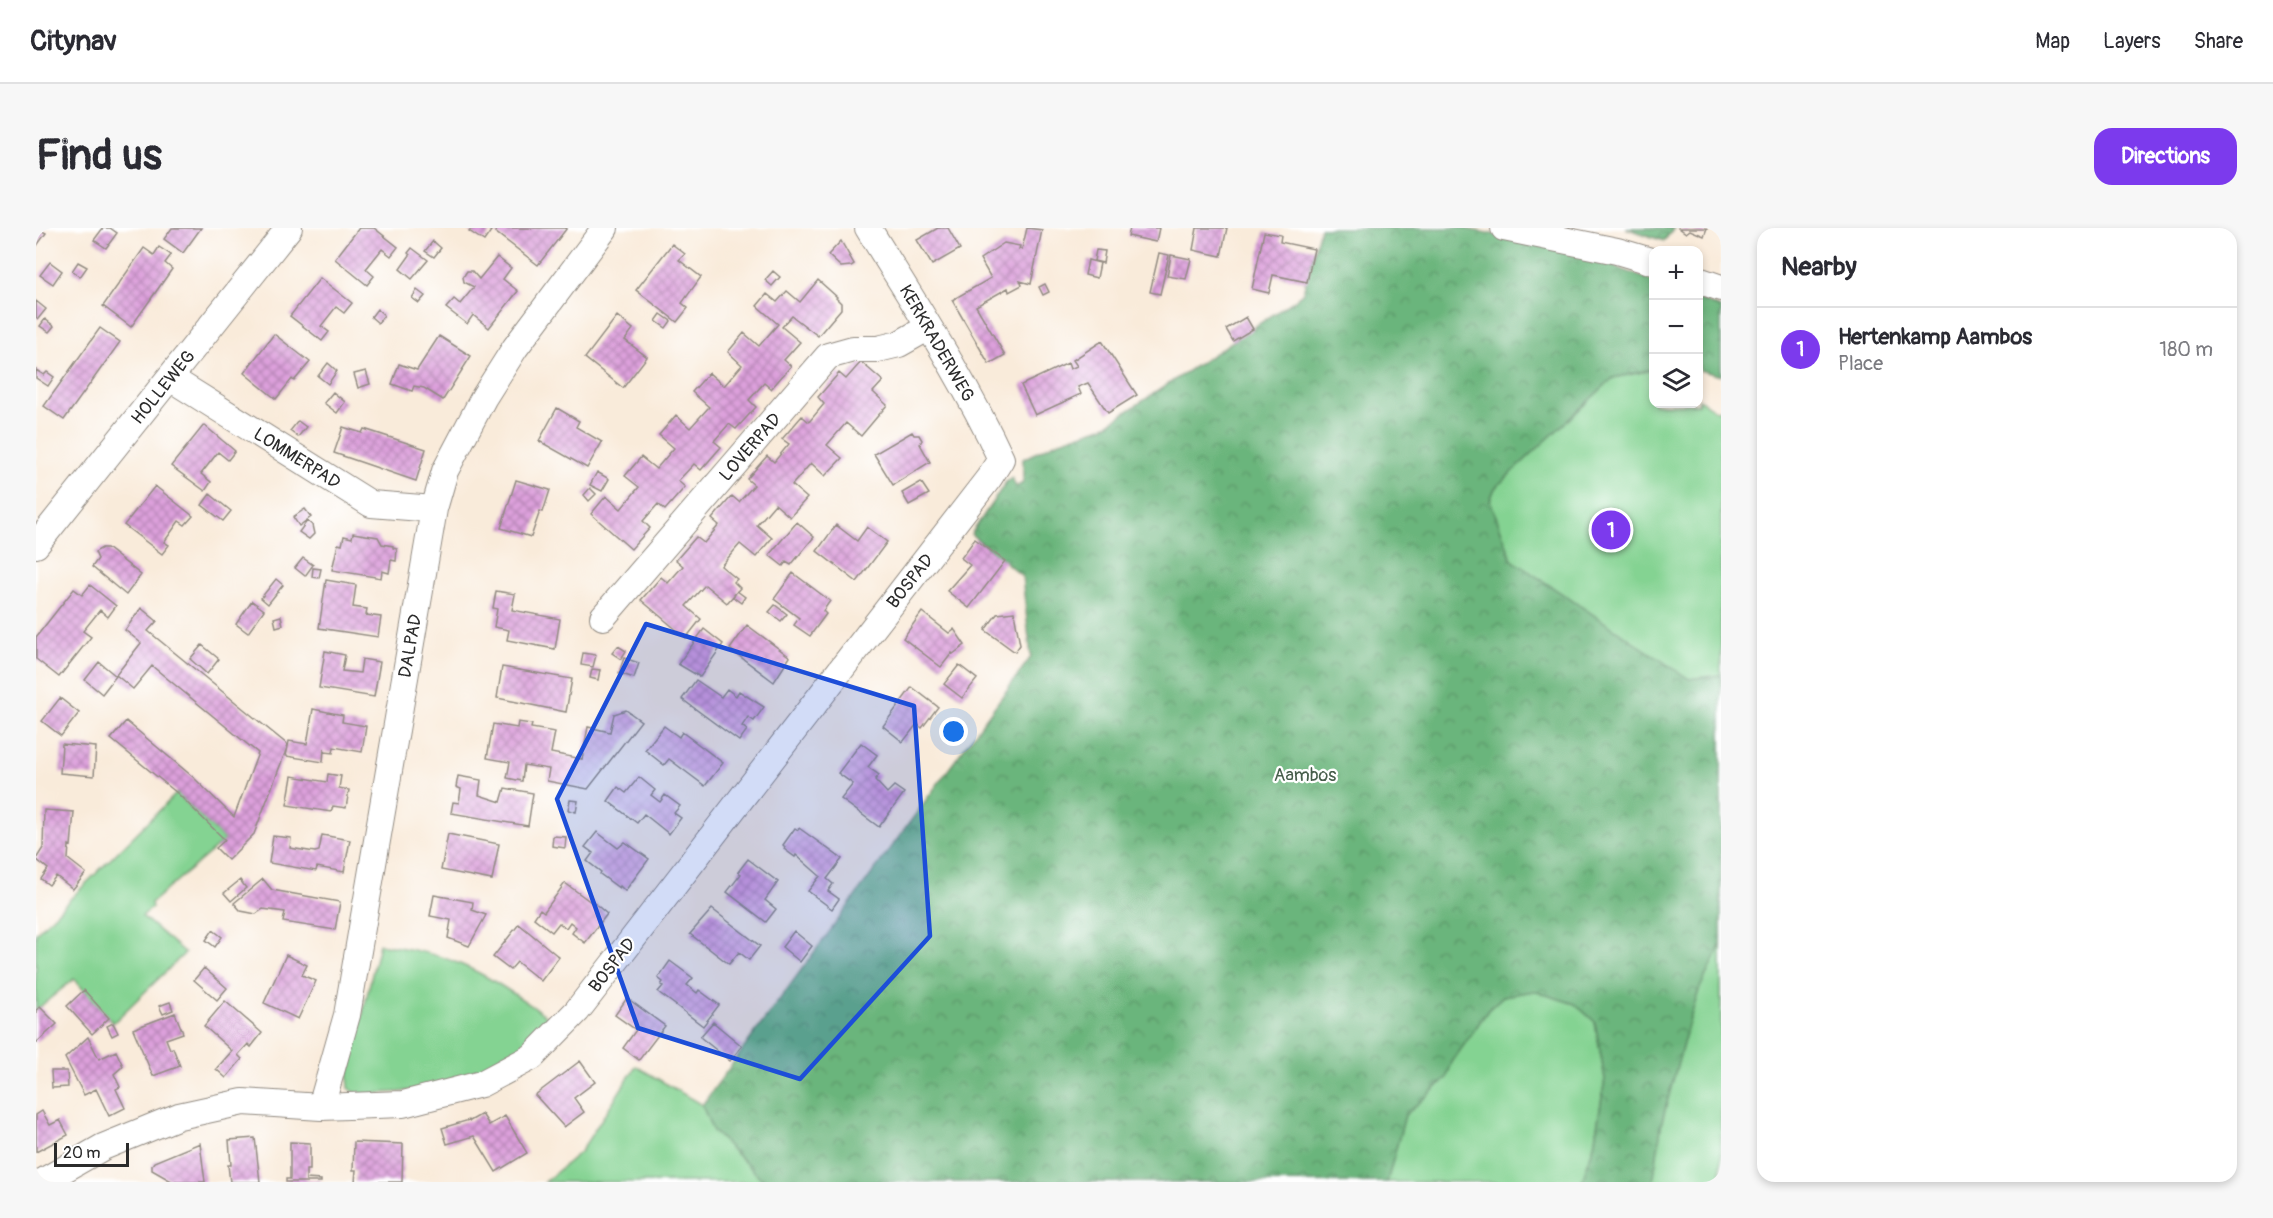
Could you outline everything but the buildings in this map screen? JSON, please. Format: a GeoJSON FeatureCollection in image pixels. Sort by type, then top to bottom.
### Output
{"type":"FeatureCollection","features":[{"type":"Feature","properties":{"kind":"street","name":"HOLLEWEG"},"geometry":{"type":"LineString","coordinates":[[39,536],[290,228]]}},
{"type":"Feature","properties":{"kind":"street","name":"DALPAD"},"geometry":{"type":"LineString","coordinates":[[321,1107],[347,1015],[434,509],[444,471],[484,397],[515,348],[605,228]]}},
{"type":"Feature","properties":{"kind":"street","name":"KERKRADERWEG"},"geometry":{"type":"LineString","coordinates":[[868,228],[929,327],[990,434],[1001,459]]}},
{"type":"Feature","properties":{"kind":"street"},"geometry":{"type":"LineString","coordinates":[[1504,228],[1617,251],[1649,261]]}},
{"type":"Feature","properties":{"kind":"street"},"geometry":{"type":"LineString","coordinates":[[1703,282],[1721,288]]}},
{"type":"Feature","properties":{"kind":"street","name":"LOVERPAD"},"geometry":{"type":"LineString","coordinates":[[603,617],[828,356],[853,349],[878,349],[899,344],[929,327]]}},
{"type":"Feature","properties":{"kind":"street","name":"LOMMERPAD"},"geometry":{"type":"LineString","coordinates":[[170,378],[371,504],[434,509]]}},
{"type":"Feature","properties":{"kind":"street","name":"BOSPAD"},"geometry":{"type":"LineString","coordinates":[[42,1182],[103,1147],[178,1116],[243,1102],[321,1107],[404,1104],[481,1084],[532,1057],[577,1011],[989,478],[1001,459]]}},
{"type":"Feature","properties":{"kind":"highlighted area"},"geometry":{"type":"Polygon","coordinates":[[[646,624],[914,706],[930,936],[800,1079],[638,1028],[557,799],[646,624]]]}},
{"type":"Feature","properties":{"kind":"green space","name":"Aambos"},"geometry":{"type":"Polygon","coordinates":[[[1320,228],[1461,228],[1562,247],[1649,280],[1649,370],[1613,378],[1495,488],[1490,500],[1512,560],[1689,679],[1721,675],[1721,944],[1699,990],[1688,1025],[1662,1121],[1653,1182],[1582,1182],[1594,1145],[1605,1079],[1595,1022],[1575,1004],[1534,991],[1503,996],[1488,1010],[1452,1062],[1446,1079],[1405,1115],[1387,1182],[765,1182],[713,1131],[702,1105],[1031,657],[1022,576],[971,534],[1006,482],[1012,478],[1016,487],[1023,483],[1023,459],[1057,442],[1105,426],[1295,300],[1303,292],[1320,228]]]}},
{"type":"Feature","properties":{"kind":"green space"},"geometry":{"type":"Polygon","coordinates":[[[1626,228],[1674,228],[1664,241],[1626,228]]]}},
{"type":"Feature","properties":{"kind":"green space"},"geometry":{"type":"Polygon","coordinates":[[[1703,301],[1721,308],[1721,376],[1703,371],[1703,301]]]}},
{"type":"Feature","properties":{"kind":"green space"},"geometry":{"type":"Polygon","coordinates":[[[1649,371],[1649,408],[1703,408],[1703,402],[1717,411],[1721,409],[1721,675],[1689,679],[1512,560],[1490,500],[1495,488],[1613,378],[1649,371]]]}},
{"type":"Feature","properties":{"kind":"green space"},"geometry":{"type":"Polygon","coordinates":[[[177,793],[225,840],[151,903],[152,908],[142,916],[185,953],[113,1023],[74,979],[36,1010],[36,933],[177,793]]]}},
{"type":"Feature","properties":{"kind":"green space"},"geometry":{"type":"Polygon","coordinates":[[[379,944],[430,954],[460,964],[497,983],[556,1022],[538,1038],[502,1062],[451,1084],[400,1092],[357,1094],[349,1088],[348,1077],[379,944]]]}},
{"type":"Feature","properties":{"kind":"green space"},"geometry":{"type":"Polygon","coordinates":[[[1721,944],[1721,1182],[1653,1182],[1662,1121],[1688,1025],[1699,990],[1721,944]]]}},
{"type":"Feature","properties":{"kind":"green space"},"geometry":{"type":"Polygon","coordinates":[[[1534,991],[1575,1004],[1595,1022],[1605,1079],[1594,1145],[1582,1182],[1387,1182],[1405,1115],[1446,1079],[1452,1062],[1488,1010],[1503,996],[1534,991]]]}},
{"type":"Feature","properties":{"kind":"green space"},"geometry":{"type":"Polygon","coordinates":[[[636,1066],[702,1105],[713,1131],[765,1182],[545,1182],[581,1151],[636,1066]]]}},
{"type":"Feature","properties":{"kind":"place","name":"Hertenkamp Aambos"},"geometry":{"type":"Point","coordinates":[1611,530]}}]}
